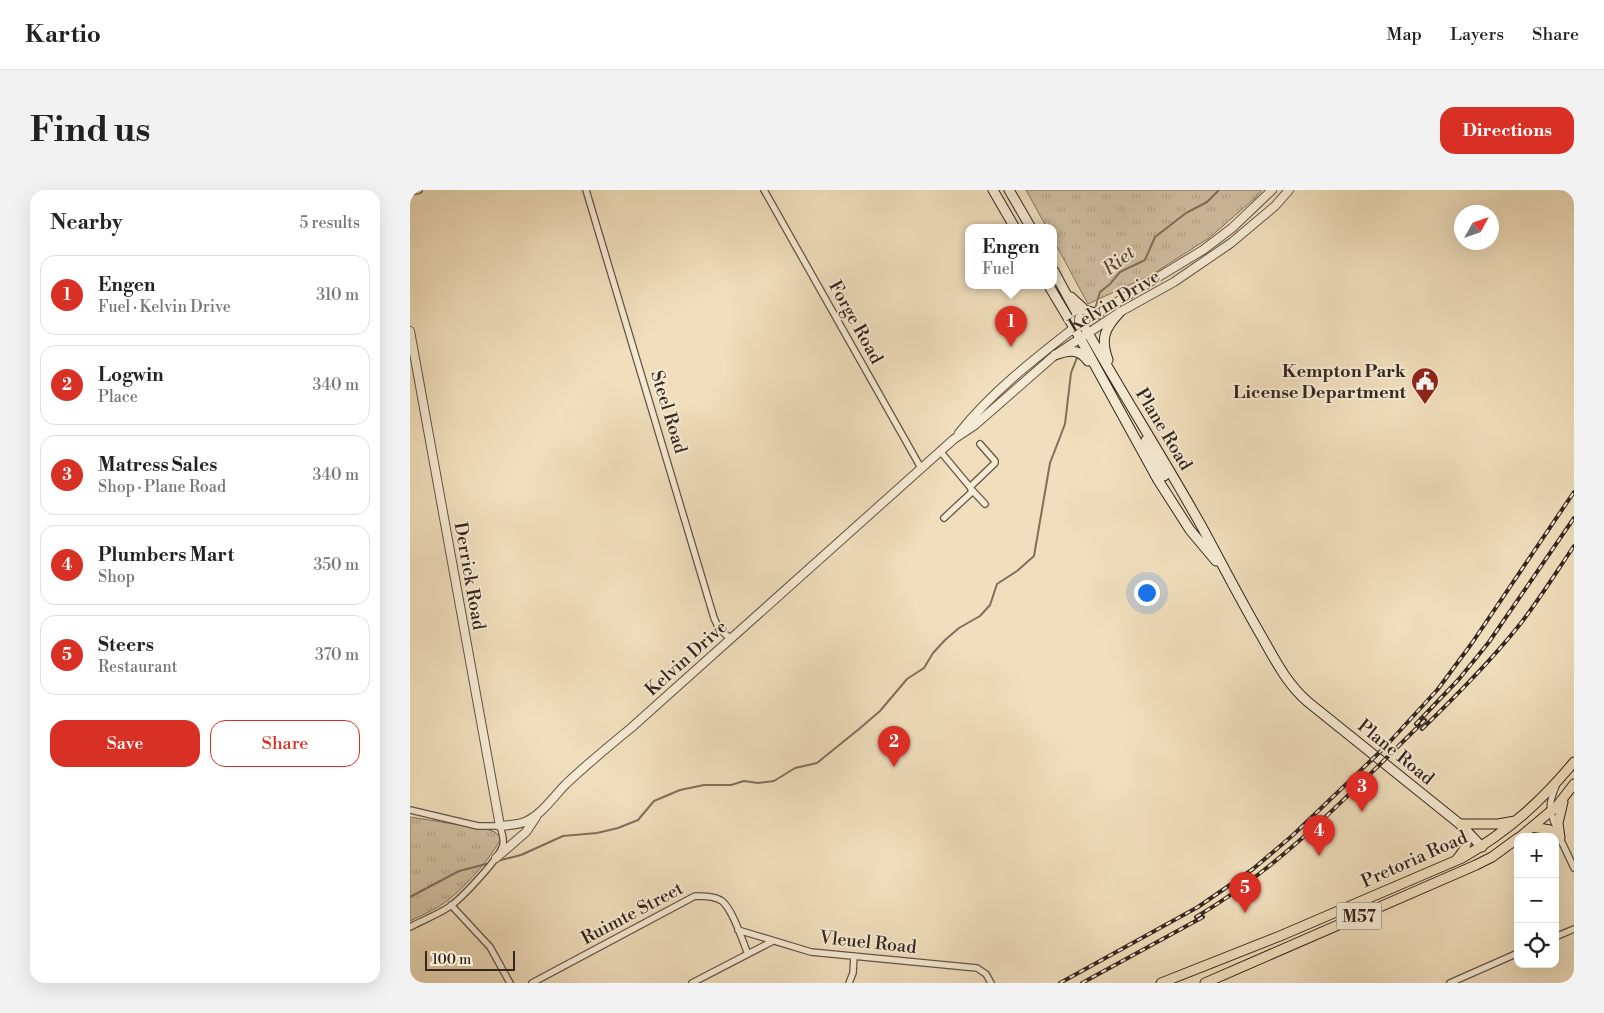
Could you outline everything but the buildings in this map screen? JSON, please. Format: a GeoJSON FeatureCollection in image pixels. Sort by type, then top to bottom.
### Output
{"type":"FeatureCollection","features":[{"type":"Feature","properties":{"kind":"main road"},"geometry":{"type":"LineString","coordinates":[[993,190],[1013,224]]}},
{"type":"Feature","properties":{"kind":"main road"},"geometry":{"type":"LineString","coordinates":[[1009,190],[1029,224]]}},
{"type":"Feature","properties":{"kind":"main road","name":"Plane Road"},"geometry":{"type":"LineString","coordinates":[[1057,277],[1083,323],[1084,336],[1098,373],[1158,480],[1190,530],[1218,564],[1244,605]]}},
{"type":"Feature","properties":{"kind":"main road"},"geometry":{"type":"LineString","coordinates":[[1062,288],[1085,310],[1098,314]]}},
{"type":"Feature","properties":{"kind":"main road","name":"Plane Road"},"geometry":{"type":"LineString","coordinates":[[1051,289],[1074,328],[1084,336],[1114,376],[1170,471],[1282,672],[1299,694],[1461,824],[1482,846]]}},
{"type":"Feature","properties":{"kind":"main road"},"geometry":{"type":"LineString","coordinates":[[1114,376],[1105,351],[1104,340],[1110,322],[1120,312]]}},
{"type":"Feature","properties":{"kind":"main road"},"geometry":{"type":"LineString","coordinates":[[1055,355],[1066,351],[1077,351],[1086,357],[1098,373]]}},
{"type":"Feature","properties":{"kind":"main road"},"geometry":{"type":"LineString","coordinates":[[1135,414],[1152,455],[1164,476]]}},
{"type":"Feature","properties":{"kind":"main road","name":"Pretoria Road"},"geometry":{"type":"LineString","coordinates":[[1161,983],[1280,936],[1455,861],[1482,846],[1518,820],[1558,782],[1574,762]]}},
{"type":"Feature","properties":{"kind":"main road","name":"Pretoria Road"},"geometry":{"type":"LineString","coordinates":[[1525,833],[1550,812],[1574,784]]}},
{"type":"Feature","properties":{"kind":"main road"},"geometry":{"type":"LineString","coordinates":[[1560,838],[1558,818],[1566,795]]}},
{"type":"Feature","properties":{"kind":"main road"},"geometry":{"type":"LineString","coordinates":[[1455,861],[1462,852],[1467,840],[1461,824],[1498,824],[1518,820]]}},
{"type":"Feature","properties":{"kind":"main road"},"geometry":{"type":"LineString","coordinates":[[1532,827],[1550,830],[1560,838]]}},
{"type":"Feature","properties":{"kind":"main road"},"geometry":{"type":"LineString","coordinates":[[1476,865],[1482,856],[1482,846],[1495,847],[1514,841]]}},
{"type":"Feature","properties":{"kind":"main road","name":"Pretoria Road"},"geometry":{"type":"LineString","coordinates":[[1205,983],[1476,865],[1492,857],[1514,841]]}},
{"type":"Feature","properties":{"kind":"main road"},"geometry":{"type":"LineString","coordinates":[[1280,936],[1283,949]]}},
{"type":"Feature","properties":{"kind":"street"},"geometry":{"type":"LineString","coordinates":[[410,192],[419,190]]}},
{"type":"Feature","properties":{"kind":"street","name":"Steel Road"},"geometry":{"type":"LineString","coordinates":[[586,190],[714,618],[719,628],[730,638]]}},
{"type":"Feature","properties":{"kind":"street","name":"Forge Road"},"geometry":{"type":"LineString","coordinates":[[764,190],[921,468]]}},
{"type":"Feature","properties":{"kind":"street","name":"Kelvin Drive"},"geometry":{"type":"LineString","coordinates":[[410,810],[478,826],[522,823],[540,811],[595,757],[631,728],[940,451],[1019,371],[1074,328],[1203,250],[1232,228],[1272,190]]}},
{"type":"Feature","properties":{"kind":"street","name":"Kelvin Drive"},"geometry":{"type":"LineString","coordinates":[[954,438],[975,425],[1055,355],[1120,312],[1174,282],[1231,244],[1275,206],[1289,190]]}},
{"type":"Feature","properties":{"kind":"street","name":"Derrick Road"},"geometry":{"type":"LineString","coordinates":[[410,331],[500,826]]}},
{"type":"Feature","properties":{"kind":"street"},"geometry":{"type":"LineString","coordinates":[[944,518],[995,463],[995,460],[980,444]]}},
{"type":"Feature","properties":{"kind":"street"},"geometry":{"type":"LineString","coordinates":[[940,451],[985,504]]}},
{"type":"Feature","properties":{"kind":"street"},"geometry":{"type":"LineString","coordinates":[[1558,782],[1551,798],[1550,812],[1574,868]]}},
{"type":"Feature","properties":{"kind":"street"},"geometry":{"type":"LineString","coordinates":[[410,926],[452,905],[496,858],[526,832],[540,811]]}},
{"type":"Feature","properties":{"kind":"street"},"geometry":{"type":"LineString","coordinates":[[496,858],[502,846],[503,836],[500,826]]}},
{"type":"Feature","properties":{"kind":"street","name":"Ruimte Street"},"geometry":{"type":"LineString","coordinates":[[532,983],[696,896],[711,897],[723,902],[731,913],[748,954]]}},
{"type":"Feature","properties":{"kind":"street"},"geometry":{"type":"LineString","coordinates":[[452,905],[490,947],[510,983]]}},
{"type":"Feature","properties":{"kind":"street"},"geometry":{"type":"LineString","coordinates":[[1559,935],[1574,929]]}},
{"type":"Feature","properties":{"kind":"street","name":"Vleuel Road"},"geometry":{"type":"LineString","coordinates":[[738,930],[811,952],[977,968],[986,974],[991,983]]}},
{"type":"Feature","properties":{"kind":"street"},"geometry":{"type":"LineString","coordinates":[[692,983],[773,941]]}},
{"type":"Feature","properties":{"kind":"street"},"geometry":{"type":"LineString","coordinates":[[1450,983],[1514,955]]}},
{"type":"Feature","properties":{"kind":"street"},"geometry":{"type":"LineString","coordinates":[[849,983],[853,973],[854,956]]}},
{"type":"Feature","properties":{"kind":"green space"},"geometry":{"type":"Polygon","coordinates":[[[1026,190],[1262,190],[1209,238],[1151,275],[1088,304],[1057,247],[1057,224],[1045,224],[1026,190]]]}},
{"type":"Feature","properties":{"kind":"green space"},"geometry":{"type":"Polygon","coordinates":[[[410,817],[486,829],[495,832],[501,838],[485,862],[455,895],[429,912],[410,921],[410,817]]]}},
{"type":"Feature","properties":{"kind":"waterway","name":"Riet"},"geometry":{"type":"LineString","coordinates":[[1095,309],[1100,292],[1120,272],[1145,260],[1155,237],[1186,213],[1207,202],[1219,190]]}},
{"type":"Feature","properties":{"kind":"waterway"},"geometry":{"type":"LineString","coordinates":[[497,861],[521,855],[563,836],[597,833],[618,828],[638,820],[654,801],[680,790],[704,785],[731,785],[744,781],[758,783],[774,781],[795,768],[817,763],[880,711],[907,679],[924,668],[933,653],[945,640],[959,628],[980,616],[990,605],[997,584],[1017,571],[1034,556],[1050,463],[1065,424],[1071,373],[1078,355]]}},
{"type":"Feature","properties":{"kind":"waterway"},"geometry":{"type":"LineString","coordinates":[[410,897],[459,871],[490,863]]}},
{"type":"Feature","properties":{"kind":"railway"},"geometry":{"type":"LineString","coordinates":[[1060,983],[1198,907],[1253,869],[1293,835],[1384,748],[1438,689],[1472,643],[1574,492]]}},
{"type":"Feature","properties":{"kind":"railway"},"geometry":{"type":"LineString","coordinates":[[1416,724],[1459,679],[1489,642],[1574,518]]}},
{"type":"Feature","properties":{"kind":"railway"},"geometry":{"type":"LineString","coordinates":[[1422,729],[1471,680],[1517,628],[1574,546]]}},
{"type":"Feature","properties":{"kind":"railway"},"geometry":{"type":"LineString","coordinates":[[1196,917],[1228,897],[1288,851],[1344,800],[1425,720]]}},
{"type":"Feature","properties":{"kind":"railway"},"geometry":{"type":"LineString","coordinates":[[1082,983],[1203,917]]}},
{"type":"Feature","properties":{"kind":"place","name":"Engen"},"geometry":{"type":"Point","coordinates":[1011,347]}},
{"type":"Feature","properties":{"kind":"place","name":"Kempton Park License Department"},"geometry":{"type":"Point","coordinates":[1425,405]}},
{"type":"Feature","properties":{"kind":"place","name":"Logwin"},"geometry":{"type":"Point","coordinates":[894,767]}},
{"type":"Feature","properties":{"kind":"place","name":"Matress Sales"},"geometry":{"type":"Point","coordinates":[1362,812]}},
{"type":"Feature","properties":{"kind":"place","name":"Plumbers Mart"},"geometry":{"type":"Point","coordinates":[1319,856]}},
{"type":"Feature","properties":{"kind":"place","name":"Steers"},"geometry":{"type":"Point","coordinates":[1245,913]}}]}
